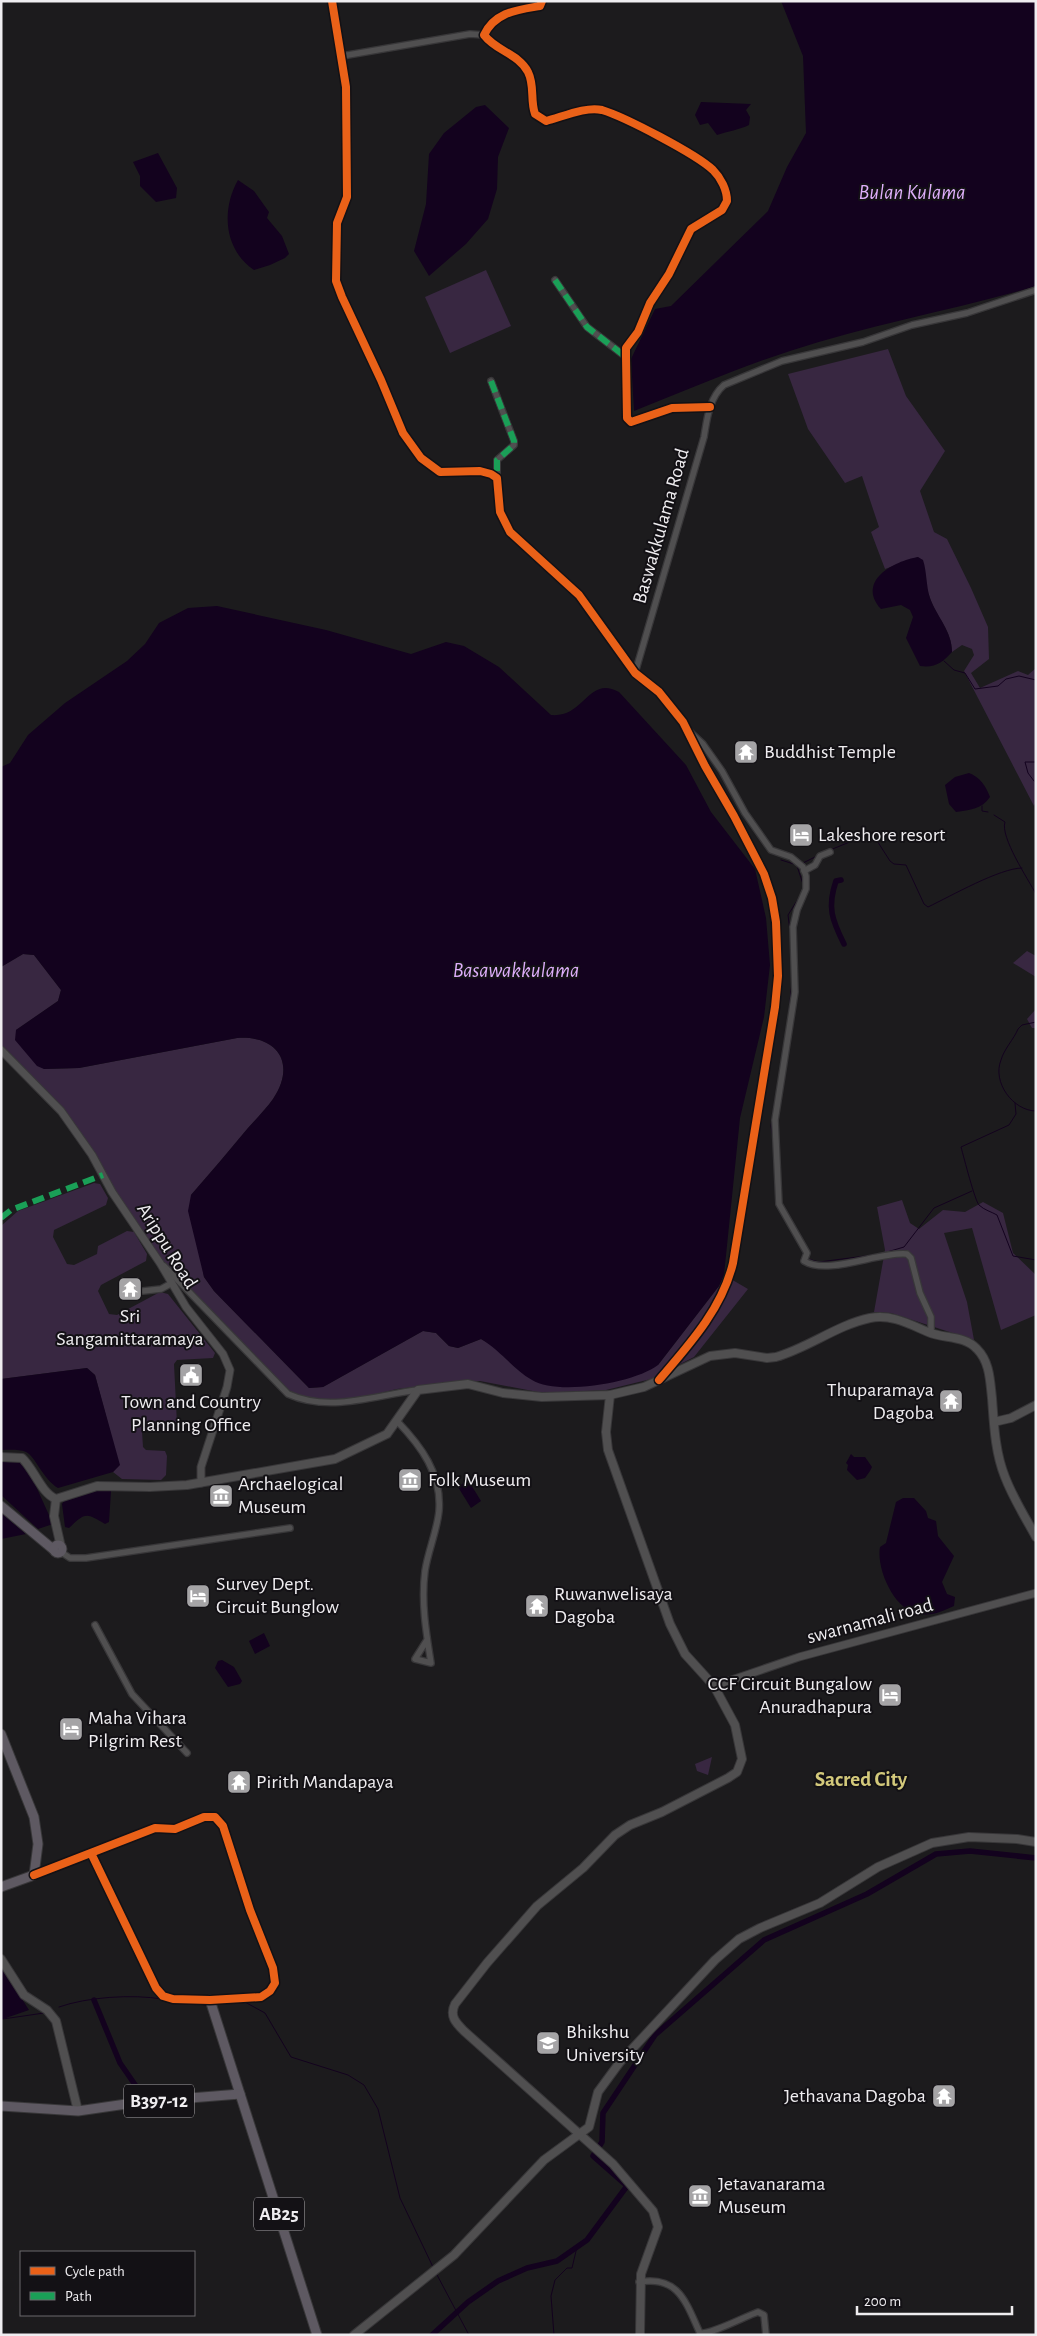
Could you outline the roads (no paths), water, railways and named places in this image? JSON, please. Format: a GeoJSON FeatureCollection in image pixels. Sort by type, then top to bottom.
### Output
{"type":"FeatureCollection","features":[{"type":"Feature","properties":{"kind":"main road"},"geometry":{"type":"LineString","coordinates":[[1,1457],[22,1458],[32,1468],[50,1496],[56,1499],[97,1486],[155,1487],[201,1483],[335,1458],[383,1437],[397,1421],[418,1390],[468,1384],[503,1392],[542,1397],[610,1395],[634,1390],[710,1356],[735,1353],[767,1358],[780,1356],[870,1318],[885,1318],[903,1321],[931,1333],[965,1340],[977,1348],[984,1357],[989,1372],[998,1450],[1004,1476],[1036,1537]]}},
{"type":"Feature","properties":{"kind":"main road"},"geometry":{"type":"LineString","coordinates":[[610,1395],[606,1442],[615,1472],[675,1635],[689,1661],[714,1686],[731,1715],[738,1734],[742,1759],[737,1772],[674,1806],[630,1824],[615,1835],[583,1868],[536,1906],[487,1962],[453,2008],[454,2020],[464,2031],[600,2152],[637,2189],[656,2217],[658,2231],[640,2282],[640,2335]]}},
{"type":"Feature","properties":{"kind":"main road"},"geometry":{"type":"LineString","coordinates":[[994,1422],[1011,1418],[1036,1405]]}},
{"type":"Feature","properties":{"kind":"main road"},"geometry":{"type":"LineString","coordinates":[[56,1499],[54,1516],[57,1547]]}},
{"type":"Feature","properties":{"kind":"main road"},"geometry":{"type":"LineString","coordinates":[[1,1506],[57,1547]]}},
{"type":"Feature","properties":{"kind":"main road"},"geometry":{"type":"LineString","coordinates":[[1,1734],[34,1817],[38,1844],[34,1875],[1,1887]]}},
{"type":"Feature","properties":{"kind":"main road"},"geometry":{"type":"LineString","coordinates":[[354,2335],[431,2274],[474,2236],[544,2160],[561,2146],[582,2136],[591,2123],[598,2092],[620,2062],[698,1978],[739,1939],[760,1928],[820,1903],[873,1870],[932,1843],[974,1837],[1036,1842]]}},
{"type":"Feature","properties":{"kind":"main road"},"geometry":{"type":"LineString","coordinates":[[1,1959],[24,1994],[49,2012],[59,2028],[78,2111]]}},
{"type":"Feature","properties":{"kind":"main road","name":"AB25"},"geometry":{"type":"LineString","coordinates":[[210,2000],[317,2335]]}},
{"type":"Feature","properties":{"kind":"main road","name":"B397-12"},"geometry":{"type":"LineString","coordinates":[[1,2106],[78,2111],[140,2102],[240,2094]]}},
{"type":"Feature","properties":{"kind":"street"},"geometry":{"type":"LineString","coordinates":[[332,1],[346,87],[347,197],[336,223],[336,280],[342,297],[381,380],[402,433],[421,458],[440,472],[480,471],[491,474],[496,478]]}},
{"type":"Feature","properties":{"kind":"street"},"geometry":{"type":"LineString","coordinates":[[484,35],[488,28],[506,12],[540,6],[542,1]]}},
{"type":"Feature","properties":{"kind":"street"},"geometry":{"type":"LineString","coordinates":[[342,56],[470,34],[484,35]]}},
{"type":"Feature","properties":{"kind":"street"},"geometry":{"type":"LineString","coordinates":[[484,35],[488,41],[520,61],[528,72],[534,90],[533,108],[535,114],[546,120],[587,110],[601,110],[641,127],[677,147],[712,170],[723,183],[727,201],[722,210],[691,229],[669,274],[650,303],[638,332],[626,348],[627,418],[631,422],[672,408],[710,407]]}},
{"type":"Feature","properties":{"kind":"street"},"geometry":{"type":"LineString","coordinates":[[556,280],[587,328],[626,356]]}},
{"type":"Feature","properties":{"kind":"street","name":"Baswakkulama Road"},"geometry":{"type":"LineString","coordinates":[[635,673],[704,437],[710,407],[719,389],[724,385],[782,361],[863,342],[912,326],[967,313],[1036,290]]}},
{"type":"Feature","properties":{"kind":"street"},"geometry":{"type":"LineString","coordinates":[[491,381],[514,441],[514,445],[497,460],[496,478],[500,512],[510,532],[579,595],[635,673],[659,692],[688,731],[764,874],[776,922],[778,976],[776,1007],[728,1280],[704,1325],[659,1380]]}},
{"type":"Feature","properties":{"kind":"street"},"geometry":{"type":"LineString","coordinates":[[688,731],[703,744],[722,772],[745,813],[771,850],[791,857],[804,871],[806,889],[797,910],[793,926],[795,992],[775,1120],[779,1204],[807,1254],[804,1261],[809,1264],[816,1266],[907,1254],[911,1258],[920,1293],[931,1317],[931,1333]]}},
{"type":"Feature","properties":{"kind":"street"},"geometry":{"type":"LineString","coordinates":[[804,871],[815,865],[820,856],[830,852]]}},
{"type":"Feature","properties":{"kind":"street","name":"Arippu Road"},"geometry":{"type":"LineString","coordinates":[[1,1050],[62,1111],[92,1155],[112,1192],[160,1262],[186,1307],[223,1354],[230,1370],[224,1401],[200,1467],[201,1483]]}},
{"type":"Feature","properties":{"kind":"street"},"geometry":{"type":"LineString","coordinates":[[160,1262],[288,1394],[304,1401],[338,1403],[418,1390]]}},
{"type":"Feature","properties":{"kind":"street"},"geometry":{"type":"LineString","coordinates":[[143,1291],[161,1289],[172,1283]]}},
{"type":"Feature","properties":{"kind":"street"},"geometry":{"type":"LineString","coordinates":[[397,1421],[420,1446],[437,1479],[439,1511],[423,1592],[427,1640]]}},
{"type":"Feature","properties":{"kind":"street"},"geometry":{"type":"LineString","coordinates":[[57,1547],[74,1559],[290,1528]]}},
{"type":"Feature","properties":{"kind":"street","name":"swarnamali road"},"geometry":{"type":"LineString","coordinates":[[714,1686],[799,1657],[1036,1593]]}},
{"type":"Feature","properties":{"kind":"street"},"geometry":{"type":"LineString","coordinates":[[95,1625],[132,1694],[187,1753]]}},
{"type":"Feature","properties":{"kind":"street"},"geometry":{"type":"LineString","coordinates":[[34,1875],[155,1828],[175,1830],[208,1816],[215,1817],[221,1822],[276,1977],[270,1991],[261,1997],[210,2000],[173,1999],[159,1992],[94,1852]]}},
{"type":"Feature","properties":{"kind":"street"},"geometry":{"type":"LineString","coordinates":[[640,2282],[659,2280],[670,2284],[682,2295],[700,2333],[714,2332],[724,2325],[758,2312],[764,2315],[766,2335]]}},
{"type":"Feature","properties":{"kind":"water","name":"Bulan Kulama"},"geometry":{"type":"Polygon","coordinates":[[[781,1],[1036,1],[1036,286],[820,341],[750,365],[634,411],[631,359],[655,309],[671,306],[768,211],[787,167],[806,133],[803,56],[781,1]]]}},
{"type":"Feature","properties":{"kind":"water"},"geometry":{"type":"Polygon","coordinates":[[[701,102],[751,104],[746,110],[750,117],[749,125],[717,135],[708,123],[700,125],[695,115],[701,102]]]}},
{"type":"Feature","properties":{"kind":"water"},"geometry":{"type":"Polygon","coordinates":[[[485,105],[509,128],[498,157],[497,189],[488,219],[466,244],[429,276],[414,251],[426,204],[429,154],[444,133],[476,107],[485,105]]]}},
{"type":"Feature","properties":{"kind":"water"},"geometry":{"type":"Polygon","coordinates":[[[158,153],[177,188],[176,198],[156,202],[140,186],[140,176],[133,162],[158,153]]]}},
{"type":"Feature","properties":{"kind":"water"},"geometry":{"type":"Polygon","coordinates":[[[238,180],[254,191],[269,212],[267,218],[282,236],[289,254],[270,265],[254,270],[236,252],[228,229],[229,204],[238,180]]]}},
{"type":"Feature","properties":{"kind":"water"},"geometry":{"type":"Polygon","coordinates":[[[918,557],[923,560],[930,598],[950,637],[952,652],[938,664],[930,666],[920,666],[906,638],[913,617],[910,610],[901,605],[881,609],[874,599],[873,590],[875,581],[889,568],[908,559],[918,557]]]}},
{"type":"Feature","properties":{"kind":"water","name":"Basawakkulama"},"geometry":{"type":"Polygon","coordinates":[[[217,606],[326,630],[411,654],[446,642],[464,646],[499,667],[551,715],[562,714],[572,710],[600,689],[609,688],[619,692],[686,765],[711,812],[755,869],[766,918],[770,965],[764,1017],[740,1118],[724,1275],[719,1286],[658,1365],[632,1377],[615,1382],[577,1387],[544,1385],[525,1376],[481,1339],[458,1348],[449,1346],[436,1333],[423,1331],[323,1387],[309,1388],[214,1291],[204,1277],[188,1211],[191,1195],[273,1099],[280,1086],[283,1074],[283,1063],[279,1054],[272,1046],[263,1041],[251,1038],[237,1038],[79,1068],[44,1069],[37,1066],[15,1040],[16,1030],[58,1001],[61,990],[34,955],[23,954],[1,967],[1,767],[10,763],[28,735],[65,703],[127,661],[145,644],[159,623],[188,608],[217,606]]]}},
{"type":"Feature","properties":{"kind":"water"},"geometry":{"type":"Polygon","coordinates":[[[969,773],[982,782],[990,797],[983,804],[971,810],[956,812],[949,804],[945,785],[955,777],[969,773]]]}},
{"type":"Feature","properties":{"kind":"water"},"geometry":{"type":"Polygon","coordinates":[[[87,1368],[95,1375],[120,1465],[113,1472],[58,1488],[26,1452],[1,1450],[1,1379],[87,1368]]]}},
{"type":"Feature","properties":{"kind":"water"},"geometry":{"type":"Polygon","coordinates":[[[851,1454],[854,1457],[865,1457],[872,1467],[865,1478],[857,1480],[847,1470],[848,1465],[846,1463],[851,1454]]]}},
{"type":"Feature","properties":{"kind":"water"},"geometry":{"type":"Polygon","coordinates":[[[19,1458],[26,1464],[53,1524],[38,1529],[1,1495],[1,1460],[19,1458]]]}},
{"type":"Feature","properties":{"kind":"water"},"geometry":{"type":"Polygon","coordinates":[[[468,1480],[481,1501],[471,1508],[458,1487],[468,1480]]]}},
{"type":"Feature","properties":{"kind":"water"},"geometry":{"type":"Polygon","coordinates":[[[107,1488],[111,1491],[109,1522],[105,1524],[90,1516],[86,1516],[79,1519],[69,1528],[65,1527],[62,1504],[65,1499],[107,1488]]]}},
{"type":"Feature","properties":{"kind":"water"},"geometry":{"type":"Polygon","coordinates":[[[903,1498],[914,1498],[926,1511],[928,1518],[936,1521],[938,1536],[954,1556],[942,1582],[947,1594],[955,1597],[954,1606],[938,1613],[920,1614],[903,1606],[895,1598],[884,1577],[881,1566],[880,1547],[886,1543],[896,1502],[903,1498]]]}},
{"type":"Feature","properties":{"kind":"water"},"geometry":{"type":"Polygon","coordinates":[[[1,1512],[26,1534],[1,1539],[1,1512]]]}},
{"type":"Feature","properties":{"kind":"water"},"geometry":{"type":"Polygon","coordinates":[[[264,1633],[270,1646],[255,1654],[249,1641],[264,1633]]]}},
{"type":"Feature","properties":{"kind":"water"},"geometry":{"type":"Polygon","coordinates":[[[222,1660],[234,1667],[242,1681],[240,1684],[228,1687],[215,1668],[218,1661],[222,1660]]]}},
{"type":"Feature","properties":{"kind":"water"},"geometry":{"type":"Polygon","coordinates":[[[1,1966],[29,2010],[3,2019],[1,2019],[1,1966]]]}},
{"type":"Feature","properties":{"kind":"waterway"},"geometry":{"type":"LineString","coordinates":[[944,661],[954,670],[965,673],[975,689],[998,686],[1006,679],[1019,676],[1036,680]]}},
{"type":"Feature","properties":{"kind":"waterway"},"geometry":{"type":"LineString","coordinates":[[1034,781],[1028,773],[1025,762],[1036,762]]}},
{"type":"Feature","properties":{"kind":"waterway"},"geometry":{"type":"LineString","coordinates":[[982,806],[982,811],[988,812]]}},
{"type":"Feature","properties":{"kind":"waterway"},"geometry":{"type":"LineString","coordinates":[[994,815],[1005,822],[1005,829],[1011,847],[1021,869],[1036,894]]}},
{"type":"Feature","properties":{"kind":"waterway"},"geometry":{"type":"LineString","coordinates":[[830,850],[872,833],[890,861],[894,864],[906,865],[924,904],[928,907],[989,877],[1022,868]]}},
{"type":"Feature","properties":{"kind":"waterway"},"geometry":{"type":"LineString","coordinates":[[803,863],[817,856]]}},
{"type":"Feature","properties":{"kind":"waterway"},"geometry":{"type":"LineString","coordinates":[[781,860],[797,865]]}},
{"type":"Feature","properties":{"kind":"waterway"},"geometry":{"type":"LineString","coordinates":[[797,866],[803,884]]}},
{"type":"Feature","properties":{"kind":"waterway"},"geometry":{"type":"LineString","coordinates":[[841,880],[836,881],[831,906],[836,928],[844,944]]}},
{"type":"Feature","properties":{"kind":"waterway"},"geometry":{"type":"LineString","coordinates":[[791,939],[788,915],[800,896]]}},
{"type":"Feature","properties":{"kind":"waterway"},"geometry":{"type":"LineString","coordinates":[[789,1011],[792,982]]}},
{"type":"Feature","properties":{"kind":"waterway"},"geometry":{"type":"LineString","coordinates":[[1036,1022],[1022,1025],[1018,1029],[1002,1056],[999,1069],[1002,1086],[1012,1101],[1028,1110],[1036,1111]]}},
{"type":"Feature","properties":{"kind":"waterway"},"geometry":{"type":"LineString","coordinates":[[773,1139],[771,1126],[776,1094]]}},
{"type":"Feature","properties":{"kind":"waterway"},"geometry":{"type":"LineString","coordinates":[[1015,1103],[1016,1114],[1009,1125],[961,1147],[977,1202],[986,1210],[997,1215],[1013,1256],[1036,1260]]}},
{"type":"Feature","properties":{"kind":"waterway"},"geometry":{"type":"LineString","coordinates":[[887,1252],[904,1247],[934,1208],[972,1191]]}},
{"type":"Feature","properties":{"kind":"waterway"},"geometry":{"type":"LineString","coordinates":[[799,1244],[804,1254]]}},
{"type":"Feature","properties":{"kind":"waterway"},"geometry":{"type":"LineString","coordinates":[[808,1259],[819,1262],[873,1255]]}},
{"type":"Feature","properties":{"kind":"waterway"},"geometry":{"type":"LineString","coordinates":[[432,2335],[468,2302],[498,2281],[527,2268],[557,2261],[587,2240],[627,2186],[593,2156],[602,2142],[603,2113],[655,2035],[764,1940],[867,1894],[936,1854],[970,1851],[1036,1858]]}},
{"type":"Feature","properties":{"kind":"waterway"},"geometry":{"type":"LineString","coordinates":[[59,2007],[110,1997],[150,1997],[162,1999]]}},
{"type":"Feature","properties":{"kind":"waterway"},"geometry":{"type":"LineString","coordinates":[[94,2000],[120,2063],[138,2089],[138,2096]]}},
{"type":"Feature","properties":{"kind":"waterway"},"geometry":{"type":"LineString","coordinates":[[243,2001],[265,2013],[291,2057],[348,2075],[364,2085],[378,2109],[400,2198],[433,2267]]}},
{"type":"Feature","properties":{"kind":"waterway"},"geometry":{"type":"LineString","coordinates":[[183,2002],[206,2005]]}},
{"type":"Feature","properties":{"kind":"waterway"},"geometry":{"type":"LineString","coordinates":[[215,2004],[239,2002]]}},
{"type":"Feature","properties":{"kind":"waterway"},"geometry":{"type":"LineString","coordinates":[[3,2019],[44,2013]]}},
{"type":"Feature","properties":{"kind":"waterway"},"geometry":{"type":"LineString","coordinates":[[554,2335],[551,2296],[555,2280],[567,2268],[572,2268],[577,2247]]}},
{"type":"Feature","properties":{"kind":"waterway"},"geometry":{"type":"LineString","coordinates":[[436,2273],[469,2335]]}},
{"type":"Feature","properties":{"kind":"place","name":"Buddhist Temple"},"geometry":{"type":"Point","coordinates":[746,752]}},
{"type":"Feature","properties":{"kind":"place","name":"Lakeshore resort"},"geometry":{"type":"Point","coordinates":[801,835]}},
{"type":"Feature","properties":{"kind":"place","name":"Sri Sangamittaramaya"},"geometry":{"type":"Point","coordinates":[130,1289]}},
{"type":"Feature","properties":{"kind":"place","name":"Town and Country Planning Office"},"geometry":{"type":"Point","coordinates":[191,1375]}},
{"type":"Feature","properties":{"kind":"place","name":"Thuparamaya Dagoba"},"geometry":{"type":"Point","coordinates":[951,1401]}},
{"type":"Feature","properties":{"kind":"place","name":"Folk Museum"},"geometry":{"type":"Point","coordinates":[410,1480]}},
{"type":"Feature","properties":{"kind":"place","name":"Archaelogical Museum"},"geometry":{"type":"Point","coordinates":[221,1496]}},
{"type":"Feature","properties":{"kind":"place","name":"Survey Dept. Circuit Bunglow"},"geometry":{"type":"Point","coordinates":[198,1596]}},
{"type":"Feature","properties":{"kind":"place","name":"Ruwanwelisaya Dagoba"},"geometry":{"type":"Point","coordinates":[537,1606]}},
{"type":"Feature","properties":{"kind":"place","name":"CCF Circuit Bungalow Anuradhapura"},"geometry":{"type":"Point","coordinates":[890,1695]}},
{"type":"Feature","properties":{"kind":"place","name":"Maha Vihara Pilgrim Rest"},"geometry":{"type":"Point","coordinates":[71,1729]}},
{"type":"Feature","properties":{"kind":"place","name":"Pirith Mandapaya"},"geometry":{"type":"Point","coordinates":[239,1782]}},
{"type":"Feature","properties":{"kind":"place","name":"Bhikshu University"},"geometry":{"type":"Point","coordinates":[548,2043]}},
{"type":"Feature","properties":{"kind":"place","name":"Jethavana Dagoba"},"geometry":{"type":"Point","coordinates":[944,2096]}},
{"type":"Feature","properties":{"kind":"place","name":"Jetavanarama Museum"},"geometry":{"type":"Point","coordinates":[700,2196]}},
{"type":"Feature","properties":{"kind":"district","name":"Sacred City"},"geometry":{"type":"Point","coordinates":[861,1779]}}]}
